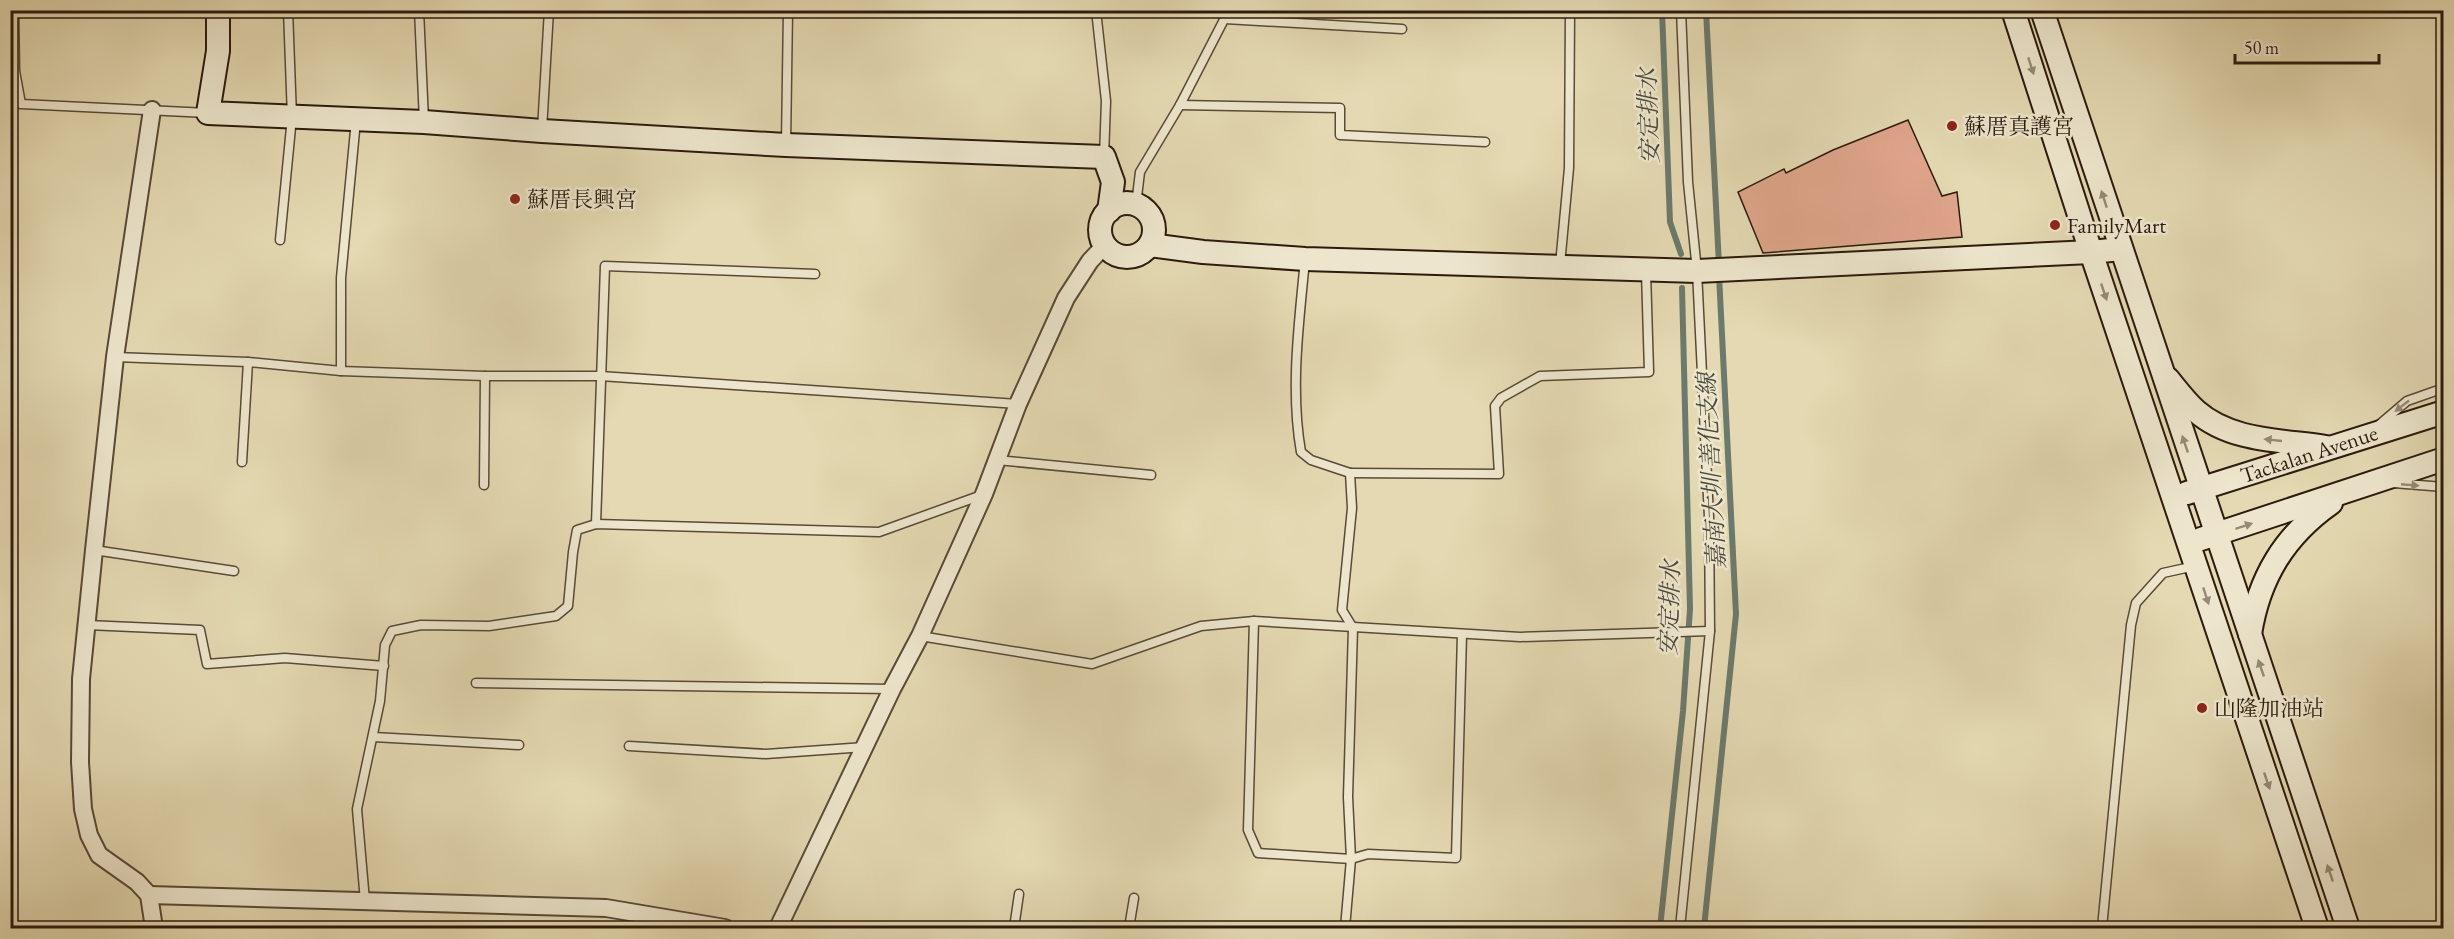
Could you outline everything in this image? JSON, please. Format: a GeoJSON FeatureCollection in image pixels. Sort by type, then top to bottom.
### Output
{"type":"FeatureCollection","features":[{"type":"Feature","properties":{"kind":"street"},"geometry":{"type":"LineString","coordinates":[[218,10],[218,51],[208,114],[424,122],[786,145],[1104,157],[1113,182],[1109,211],[1101,227],[1105,244],[1118,255],[1127,257],[1143,252],[1149,245],[1154,230],[1153,222],[1143,208],[1121,204],[1109,211]]}},
{"type":"Feature","properties":{"kind":"street"},"geometry":{"type":"LineString","coordinates":[[2013,10],[2091,252],[2317,928]]}},
{"type":"Feature","properties":{"kind":"street"},"geometry":{"type":"LineString","coordinates":[[2042,10],[2348,928]]}},
{"type":"Feature","properties":{"kind":"street"},"geometry":{"type":"LineString","coordinates":[[152,110],[116,357],[94,550],[81,680],[80,762],[83,809],[89,835],[99,855],[137,882],[149,895],[154,928]]}},
{"type":"Feature","properties":{"kind":"street"},"geometry":{"type":"LineString","coordinates":[[778,928],[892,689],[920,636],[984,494],[1018,404],[1066,298],[1090,261],[1105,244]]}},
{"type":"Feature","properties":{"kind":"street"},"geometry":{"type":"LineString","coordinates":[[1149,245],[1203,252],[1305,259],[1701,271],[2121,249]]}},
{"type":"Feature","properties":{"kind":"street"},"geometry":{"type":"LineString","coordinates":[[2161,371],[2196,412],[2227,431],[2263,439],[2331,448]]}},
{"type":"Feature","properties":{"kind":"street","name":"Tackalan Avenue"},"geometry":{"type":"LineString","coordinates":[[2174,497],[2444,412]]}},
{"type":"Feature","properties":{"kind":"street"},"geometry":{"type":"LineString","coordinates":[[2188,542],[2216,535],[2444,459]]}},
{"type":"Feature","properties":{"kind":"street"},"geometry":{"type":"LineString","coordinates":[[2250,636],[2254,608],[2265,579],[2277,557],[2307,520],[2347,492]]}},
{"type":"Feature","properties":{"kind":"street"},"geometry":{"type":"LineString","coordinates":[[149,895],[606,908],[725,928]]}},
{"type":"Feature","properties":{"kind":"lane"},"geometry":{"type":"LineString","coordinates":[[14,10],[15,70],[21,104],[208,114]]}},
{"type":"Feature","properties":{"kind":"lane"},"geometry":{"type":"LineString","coordinates":[[280,240],[292,117],[288,10]]}},
{"type":"Feature","properties":{"kind":"lane"},"geometry":{"type":"LineString","coordinates":[[419,10],[424,122]]}},
{"type":"Feature","properties":{"kind":"lane"},"geometry":{"type":"LineString","coordinates":[[542,131],[549,10]]}},
{"type":"Feature","properties":{"kind":"lane"},"geometry":{"type":"LineString","coordinates":[[786,145],[788,10]]}},
{"type":"Feature","properties":{"kind":"lane"},"geometry":{"type":"LineString","coordinates":[[1096,10],[1106,101],[1104,157]]}},
{"type":"Feature","properties":{"kind":"lane"},"geometry":{"type":"LineString","coordinates":[[1560,266],[1569,168],[1570,10]]}},
{"type":"Feature","properties":{"kind":"lane"},"geometry":{"type":"LineString","coordinates":[[1680,928],[1710,631],[1709,517],[1701,271],[1688,182],[1681,10]]}},
{"type":"Feature","properties":{"kind":"lane"},"geometry":{"type":"LineString","coordinates":[[1136,205],[1140,172],[1180,105],[1227,15],[1402,29]]}},
{"type":"Feature","properties":{"kind":"lane"},"geometry":{"type":"LineString","coordinates":[[1180,105],[1340,108],[1340,135],[1485,142]]}},
{"type":"Feature","properties":{"kind":"lane"},"geometry":{"type":"LineString","coordinates":[[341,371],[341,278],[356,120]]}},
{"type":"Feature","properties":{"kind":"lane"},"geometry":{"type":"LineString","coordinates":[[1305,259],[1298,344],[1296,425],[1301,452],[1311,460],[1350,473],[1499,474],[1495,406],[1501,398],[1540,376],[1649,372],[1646,268]]}},
{"type":"Feature","properties":{"kind":"lane"},"geometry":{"type":"LineString","coordinates":[[596,524],[605,266],[815,274]]}},
{"type":"Feature","properties":{"kind":"lane"},"geometry":{"type":"LineString","coordinates":[[116,357],[248,362],[341,371],[485,376],[600,376],[1018,404]]}},
{"type":"Feature","properties":{"kind":"lane"},"geometry":{"type":"LineString","coordinates":[[242,462],[248,362]]}},
{"type":"Feature","properties":{"kind":"lane"},"geometry":{"type":"LineString","coordinates":[[484,485],[485,376]]}},
{"type":"Feature","properties":{"kind":"lane"},"geometry":{"type":"LineString","coordinates":[[2367,436],[2407,401],[2444,388]]}},
{"type":"Feature","properties":{"kind":"lane"},"geometry":{"type":"LineString","coordinates":[[997,460],[1151,475]]}},
{"type":"Feature","properties":{"kind":"lane"},"geometry":{"type":"LineString","coordinates":[[1345,928],[1351,859],[1348,797],[1353,628],[1342,610],[1352,508],[1350,473]]}},
{"type":"Feature","properties":{"kind":"lane"},"geometry":{"type":"LineString","coordinates":[[2377,482],[2444,487]]}},
{"type":"Feature","properties":{"kind":"lane"},"geometry":{"type":"LineString","coordinates":[[365,901],[357,809],[381,701],[386,645],[392,631],[421,625],[489,626],[556,616],[568,606],[573,552],[578,530],[596,524],[879,532],[984,494]]}},
{"type":"Feature","properties":{"kind":"lane"},"geometry":{"type":"LineString","coordinates":[[94,550],[234,571]]}},
{"type":"Feature","properties":{"kind":"lane"},"geometry":{"type":"LineString","coordinates":[[2102,928],[2131,625],[2136,603],[2163,573],[2196,566]]}},
{"type":"Feature","properties":{"kind":"lane"},"geometry":{"type":"LineString","coordinates":[[920,636],[1092,664],[1201,626],[1254,621],[1520,637],[1710,631]]}},
{"type":"Feature","properties":{"kind":"lane"},"geometry":{"type":"LineString","coordinates":[[1254,621],[1248,830],[1258,853],[1351,859],[1368,854],[1456,858],[1462,634]]}},
{"type":"Feature","properties":{"kind":"lane"},"geometry":{"type":"LineString","coordinates":[[87,625],[200,630],[207,664],[285,658],[384,666]]}},
{"type":"Feature","properties":{"kind":"lane"},"geometry":{"type":"LineString","coordinates":[[476,683],[892,689]]}},
{"type":"Feature","properties":{"kind":"lane"},"geometry":{"type":"LineString","coordinates":[[373,737],[519,745]]}},
{"type":"Feature","properties":{"kind":"lane"},"geometry":{"type":"LineString","coordinates":[[629,746],[766,754],[866,747]]}},
{"type":"Feature","properties":{"kind":"lane"},"geometry":{"type":"LineString","coordinates":[[1014,928],[1019,894]]}},
{"type":"Feature","properties":{"kind":"lane"},"geometry":{"type":"LineString","coordinates":[[1129,928],[1134,898]]}},
{"type":"Feature","properties":{"kind":"building"},"geometry":{"type":"Polygon","coordinates":[[[1908,120],[1942,196],[1957,192],[1962,237],[1763,253],[1738,192],[1784,169],[1786,173],[1833,150],[1908,120]]]}},
{"type":"Feature","properties":{"kind":"waterway","name":"安定排水"},"geometry":{"type":"LineString","coordinates":[[1662,10],[1670,222],[1681,254]]}},
{"type":"Feature","properties":{"kind":"waterway","name":"嘉南大圳 善化支線"},"geometry":{"type":"LineString","coordinates":[[1706,10],[1719,265]]}},
{"type":"Feature","properties":{"kind":"waterway","name":"嘉南大圳 善化支線"},"geometry":{"type":"LineString","coordinates":[[1704,928],[1736,614],[1719,275]]}},
{"type":"Feature","properties":{"kind":"waterway","name":"安定排水"},"geometry":{"type":"LineString","coordinates":[[1660,928],[1683,711],[1690,609],[1682,288]]}},
{"type":"Feature","properties":{"kind":"place","name":"蘇厝真護宮"},"geometry":{"type":"Point","coordinates":[1952,126]}},
{"type":"Feature","properties":{"kind":"place","name":"蘇厝長興宮"},"geometry":{"type":"Point","coordinates":[515,199]}},
{"type":"Feature","properties":{"kind":"place","name":"FamilyMart"},"geometry":{"type":"Point","coordinates":[2055,225]}},
{"type":"Feature","properties":{"kind":"place","name":"山隆加油站"},"geometry":{"type":"Point","coordinates":[2202,708]}}]}
